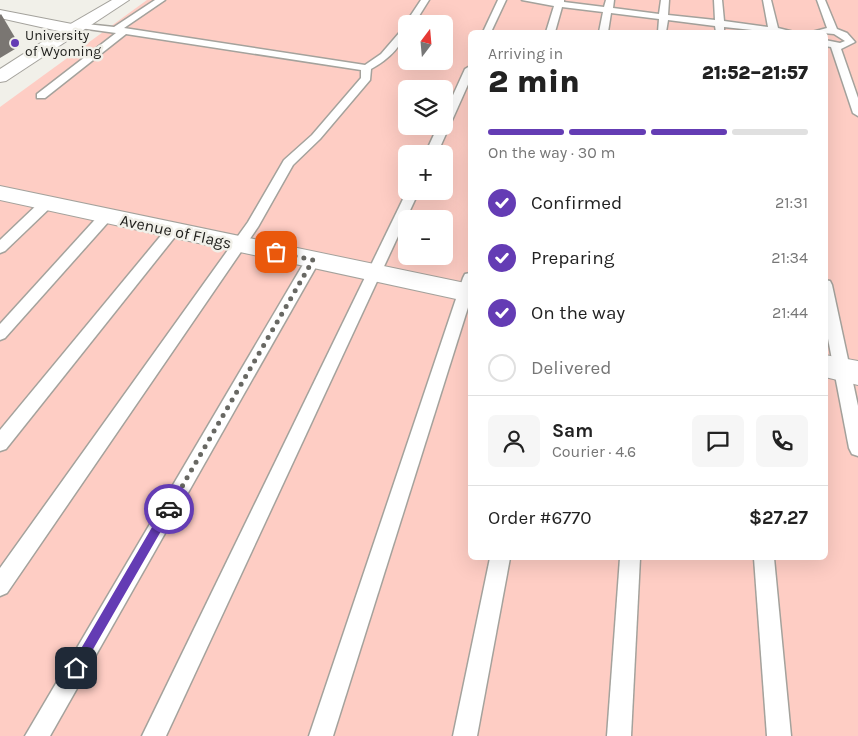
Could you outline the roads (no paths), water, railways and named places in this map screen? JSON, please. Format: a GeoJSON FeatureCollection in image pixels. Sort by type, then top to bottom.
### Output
{"type":"FeatureCollection","features":[{"type":"Feature","properties":{"kind":"street"},"geometry":{"type":"LineString","coordinates":[[0,77],[76,27],[122,0]]}},
{"type":"Feature","properties":{"kind":"street"},"geometry":{"type":"LineString","coordinates":[[0,14],[76,27]]}},
{"type":"Feature","properties":{"kind":"street","name":"Avenue of Flags"},"geometry":{"type":"LineString","coordinates":[[0,193],[376,273],[468,288]]}},
{"type":"Feature","properties":{"kind":"lane"},"geometry":{"type":"LineString","coordinates":[[41,96],[161,0]]}},
{"type":"Feature","properties":{"kind":"lane"},"geometry":{"type":"LineString","coordinates":[[415,15],[425,0]]}},
{"type":"Feature","properties":{"kind":"lane"},"geometry":{"type":"LineString","coordinates":[[488,30],[502,0]]}},
{"type":"Feature","properties":{"kind":"lane"},"geometry":{"type":"LineString","coordinates":[[526,0],[560,2],[663,17],[720,28],[747,30]]}},
{"type":"Feature","properties":{"kind":"lane"},"geometry":{"type":"LineString","coordinates":[[603,30],[610,0]]}},
{"type":"Feature","properties":{"kind":"lane"},"geometry":{"type":"LineString","coordinates":[[662,30],[665,0]]}},
{"type":"Feature","properties":{"kind":"lane"},"geometry":{"type":"LineString","coordinates":[[718,0],[720,28]]}},
{"type":"Feature","properties":{"kind":"lane"},"geometry":{"type":"LineString","coordinates":[[768,0],[774,30]]}},
{"type":"Feature","properties":{"kind":"lane"},"geometry":{"type":"LineString","coordinates":[[821,0],[832,31]]}},
{"type":"Feature","properties":{"kind":"lane"},"geometry":{"type":"LineString","coordinates":[[551,30],[560,2]]}},
{"type":"Feature","properties":{"kind":"lane"},"geometry":{"type":"LineString","coordinates":[[76,27],[120,31],[366,68],[380,62],[388,55],[398,40]]}},
{"type":"Feature","properties":{"kind":"lane"},"geometry":{"type":"LineString","coordinates":[[828,31],[847,37],[854,42]]}},
{"type":"Feature","properties":{"kind":"lane"},"geometry":{"type":"LineString","coordinates":[[854,42],[846,45],[830,45],[858,113]]}},
{"type":"Feature","properties":{"kind":"lane"},"geometry":{"type":"LineString","coordinates":[[0,586],[253,224],[288,163],[316,136],[366,78],[366,68]]}},
{"type":"Feature","properties":{"kind":"lane"},"geometry":{"type":"LineString","coordinates":[[453,106],[468,73]]}},
{"type":"Feature","properties":{"kind":"lane"},"geometry":{"type":"LineString","coordinates":[[154,736],[410,200]]}},
{"type":"Feature","properties":{"kind":"lane"},"geometry":{"type":"LineString","coordinates":[[0,248],[47,203]]}},
{"type":"Feature","properties":{"kind":"lane"},"geometry":{"type":"LineString","coordinates":[[0,334],[106,216]]}},
{"type":"Feature","properties":{"kind":"lane"},"geometry":{"type":"LineString","coordinates":[[0,443],[173,230]]}},
{"type":"Feature","properties":{"kind":"lane"},"geometry":{"type":"LineString","coordinates":[[37,736],[313,260]]}},
{"type":"Feature","properties":{"kind":"lane"},"geometry":{"type":"LineString","coordinates":[[321,736],[468,288]]}},
{"type":"Feature","properties":{"kind":"lane"},"geometry":{"type":"LineString","coordinates":[[828,300],[858,448]]}},
{"type":"Feature","properties":{"kind":"lane"},"geometry":{"type":"LineString","coordinates":[[465,736],[500,560]]}},
{"type":"Feature","properties":{"kind":"lane"},"geometry":{"type":"LineString","coordinates":[[619,736],[630,560]]}},
{"type":"Feature","properties":{"kind":"lane"},"geometry":{"type":"LineString","coordinates":[[764,560],[779,736]]}},
{"type":"Feature","properties":{"kind":"place","name":"University of Wyoming"},"geometry":{"type":"Point","coordinates":[15,43]}}]}
